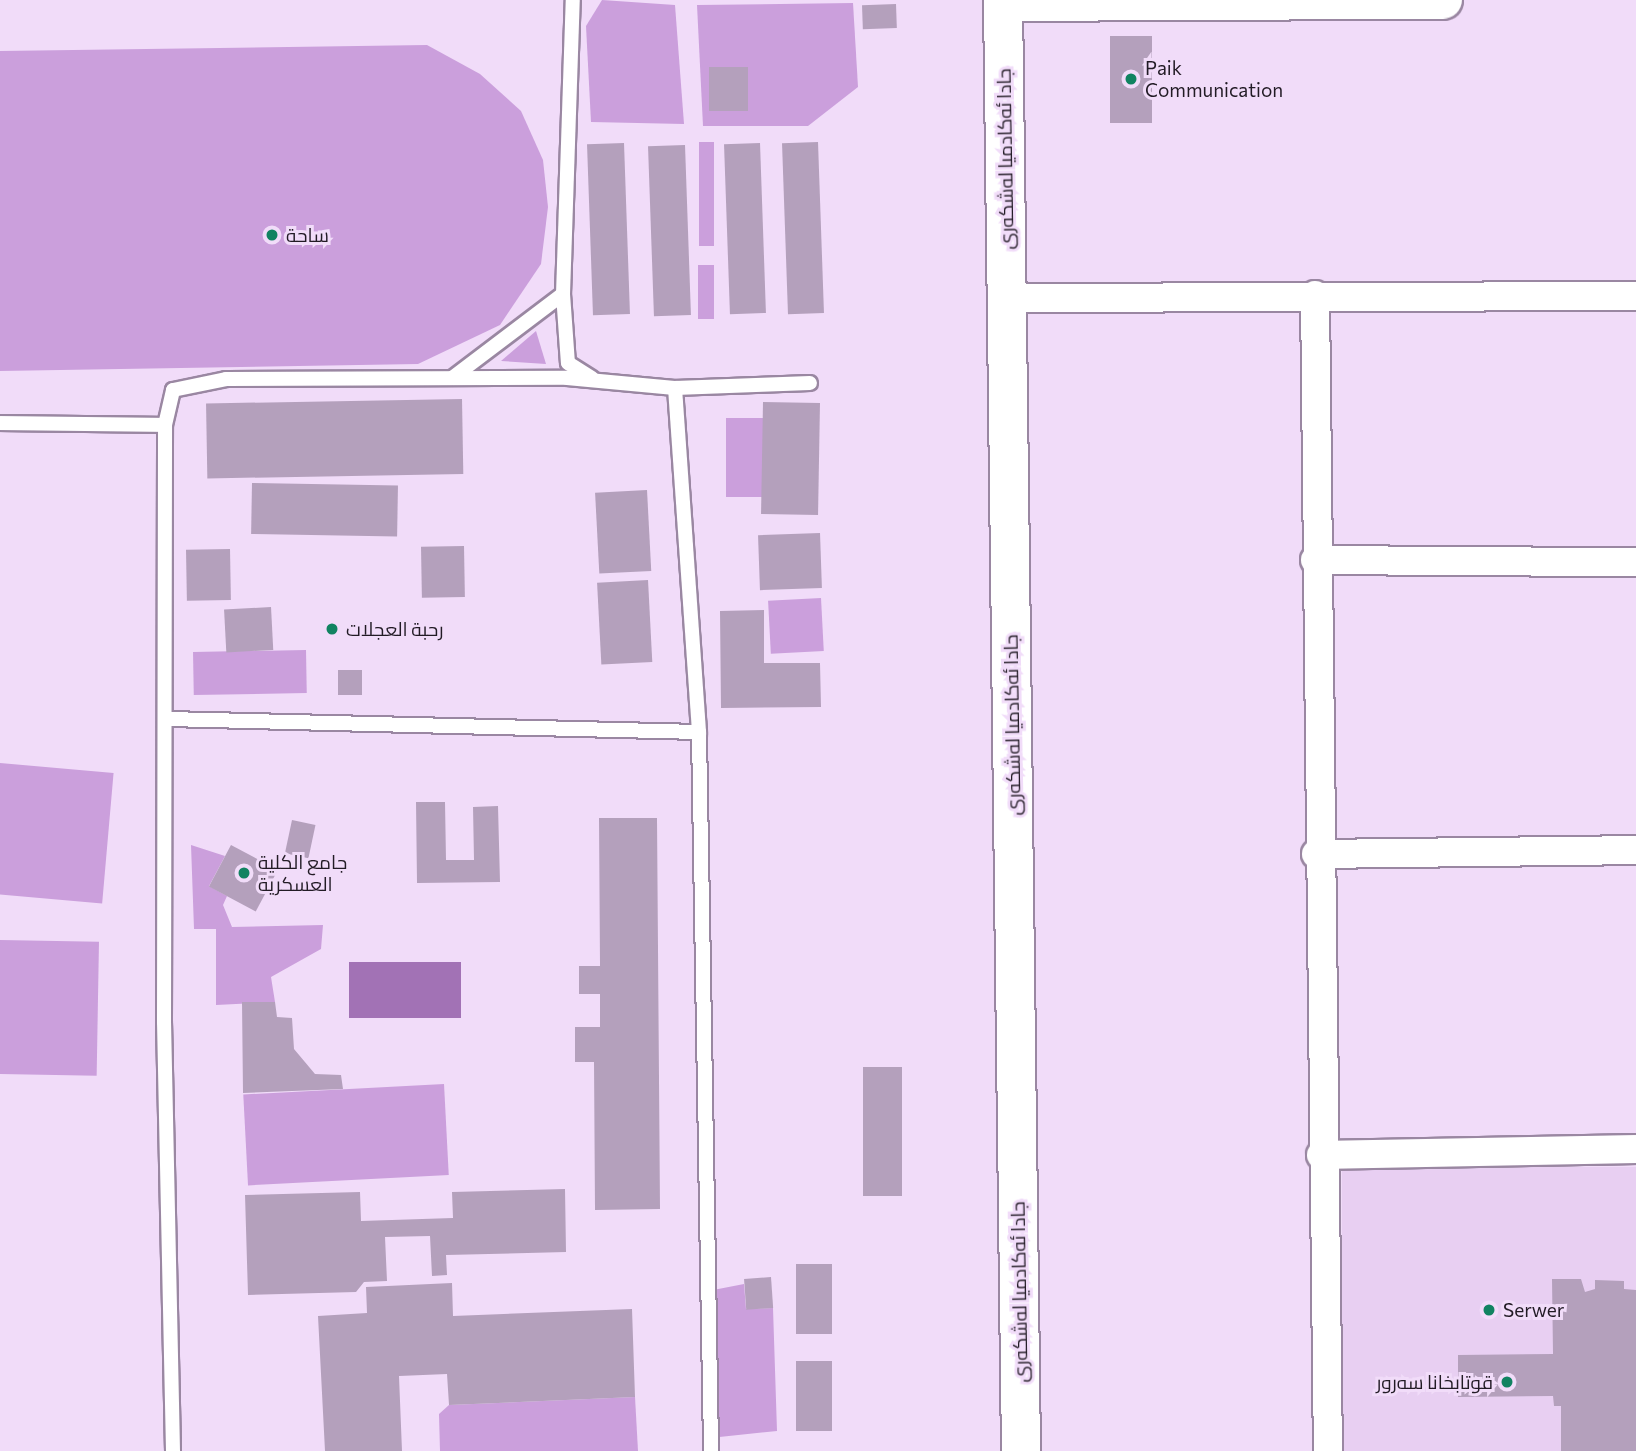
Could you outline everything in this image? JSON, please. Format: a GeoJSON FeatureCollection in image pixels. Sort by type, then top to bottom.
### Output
{"type":"FeatureCollection","features":[{"type":"Feature","properties":{"kind":"main road"},"geometry":{"type":"LineString","coordinates":[[1003,1],[1443,0]]}},
{"type":"Feature","properties":{"kind":"main road","name":"جادا ئه‌كادميا له‌شكه‌رى"},"geometry":{"type":"LineString","coordinates":[[1003,1],[1021,1451]]}},
{"type":"Feature","properties":{"kind":"street"},"geometry":{"type":"LineString","coordinates":[[1315,295],[1316,854],[1328,1451]]}},
{"type":"Feature","properties":{"kind":"street"},"geometry":{"type":"LineString","coordinates":[[1007,298],[1636,296]]}},
{"type":"Feature","properties":{"kind":"street"},"geometry":{"type":"LineString","coordinates":[[1315,559],[1636,562]]}},
{"type":"Feature","properties":{"kind":"street"},"geometry":{"type":"LineString","coordinates":[[1316,854],[1636,850]]}},
{"type":"Feature","properties":{"kind":"street"},"geometry":{"type":"LineString","coordinates":[[1321,1155],[1636,1149]]}},
{"type":"Feature","properties":{"kind":"lane"},"geometry":{"type":"LineString","coordinates":[[573,0],[563,294],[568,363],[597,381]]}},
{"type":"Feature","properties":{"kind":"lane"},"geometry":{"type":"LineString","coordinates":[[451,379],[563,294]]}},
{"type":"Feature","properties":{"kind":"lane"},"geometry":{"type":"LineString","coordinates":[[173,1451],[164,1022],[167,719],[165,425],[173,390],[226,379],[597,381],[675,388],[810,383]]}},
{"type":"Feature","properties":{"kind":"lane"},"geometry":{"type":"LineString","coordinates":[[675,388],[699,732],[711,1451]]}},
{"type":"Feature","properties":{"kind":"lane"},"geometry":{"type":"LineString","coordinates":[[0,423],[165,425]]}},
{"type":"Feature","properties":{"kind":"lane"},"geometry":{"type":"LineString","coordinates":[[167,719],[699,732]]}},
{"type":"Feature","properties":{"kind":"shaded area"},"geometry":{"type":"Polygon","coordinates":[[[602,0],[675,5],[684,124],[591,122],[586,26],[602,0]]]}},
{"type":"Feature","properties":{"kind":"shaded area"},"geometry":{"type":"Polygon","coordinates":[[[853,3],[858,87],[808,126],[703,126],[697,5],[853,3]]]}},
{"type":"Feature","properties":{"kind":"shaded area","name":"ساحة"},"geometry":{"type":"Polygon","coordinates":[[[427,45],[480,74],[521,111],[543,160],[548,207],[541,264],[500,325],[418,364],[0,371],[0,51],[427,45]]]}},
{"type":"Feature","properties":{"kind":"shaded area"},"geometry":{"type":"Polygon","coordinates":[[[699,142],[714,142],[714,246],[699,246],[699,142]]]}},
{"type":"Feature","properties":{"kind":"shaded area"},"geometry":{"type":"Polygon","coordinates":[[[698,265],[714,265],[714,319],[698,319],[698,265]]]}},
{"type":"Feature","properties":{"kind":"shaded area"},"geometry":{"type":"Polygon","coordinates":[[[536,331],[546,364],[501,361],[536,331]]]}},
{"type":"Feature","properties":{"kind":"shaded area"},"geometry":{"type":"Polygon","coordinates":[[[726,418],[763,418],[763,497],[726,497],[726,418]]]}},
{"type":"Feature","properties":{"kind":"shaded area"},"geometry":{"type":"Polygon","coordinates":[[[821,598],[824,651],[771,654],[768,601],[821,598]]]}},
{"type":"Feature","properties":{"kind":"shaded area"},"geometry":{"type":"Polygon","coordinates":[[[306,650],[307,693],[194,695],[193,652],[306,650]]]}},
{"type":"Feature","properties":{"kind":"shaded area"},"geometry":{"type":"Polygon","coordinates":[[[0,763],[114,773],[102,903],[0,895],[0,763]]]}},
{"type":"Feature","properties":{"kind":"shaded area"},"geometry":{"type":"Polygon","coordinates":[[[191,845],[225,856],[209,886],[227,896],[223,905],[232,927],[323,925],[321,949],[271,977],[275,1002],[216,1005],[216,929],[194,929],[191,845]]]}},
{"type":"Feature","properties":{"kind":"shaded area"},"geometry":{"type":"Polygon","coordinates":[[[0,940],[99,942],[97,1076],[0,1074],[0,940]]]}},
{"type":"Feature","properties":{"kind":"shaded area"},"geometry":{"type":"Polygon","coordinates":[[[349,962],[461,962],[461,1018],[349,1018],[349,962]]]}},
{"type":"Feature","properties":{"kind":"shaded area"},"geometry":{"type":"Polygon","coordinates":[[[444,1084],[449,1175],[248,1185],[243,1095],[444,1084]]]}},
{"type":"Feature","properties":{"kind":"shaded area","name":"Serwer"},"geometry":{"type":"Polygon","coordinates":[[[1342,1167],[1636,1167],[1636,1451],[1342,1451],[1342,1167]]]}},
{"type":"Feature","properties":{"kind":"shaded area"},"geometry":{"type":"Polygon","coordinates":[[[744,1284],[746,1309],[773,1308],[777,1431],[710,1438],[708,1291],[744,1284]]]}},
{"type":"Feature","properties":{"kind":"shaded area"},"geometry":{"type":"Polygon","coordinates":[[[635,1397],[638,1451],[440,1451],[439,1414],[449,1405],[635,1397]]]}},
{"type":"Feature","properties":{"kind":"building"},"geometry":{"type":"Polygon","coordinates":[[[896,4],[897,28],[863,29],[862,5],[896,4]]]}},
{"type":"Feature","properties":{"kind":"building","name":"Paik Communication"},"geometry":{"type":"Polygon","coordinates":[[[1110,36],[1152,36],[1152,123],[1110,123],[1110,36]]]}},
{"type":"Feature","properties":{"kind":"building"},"geometry":{"type":"Polygon","coordinates":[[[709,67],[748,67],[748,111],[709,111],[709,67]]]}},
{"type":"Feature","properties":{"kind":"building"},"geometry":{"type":"Polygon","coordinates":[[[818,142],[824,313],[788,314],[782,143],[818,142]]]}},
{"type":"Feature","properties":{"kind":"building"},"geometry":{"type":"Polygon","coordinates":[[[624,143],[630,314],[593,315],[587,144],[624,143]]]}},
{"type":"Feature","properties":{"kind":"building"},"geometry":{"type":"Polygon","coordinates":[[[760,143],[766,313],[730,314],[724,144],[760,143]]]}},
{"type":"Feature","properties":{"kind":"building"},"geometry":{"type":"Polygon","coordinates":[[[685,145],[691,315],[654,316],[648,146],[685,145]]]}},
{"type":"Feature","properties":{"kind":"building"},"geometry":{"type":"Polygon","coordinates":[[[462,399],[463,474],[207,478],[206,403],[462,399]]]}},
{"type":"Feature","properties":{"kind":"building"},"geometry":{"type":"Polygon","coordinates":[[[763,402],[820,403],[818,515],[761,514],[763,402]]]}},
{"type":"Feature","properties":{"kind":"building"},"geometry":{"type":"Polygon","coordinates":[[[252,483],[398,486],[397,537],[251,534],[252,483]]]}},
{"type":"Feature","properties":{"kind":"building"},"geometry":{"type":"Polygon","coordinates":[[[647,490],[651,571],[599,574],[595,493],[647,490]]]}},
{"type":"Feature","properties":{"kind":"building"},"geometry":{"type":"Polygon","coordinates":[[[820,533],[822,588],[760,590],[758,535],[820,533]]]}},
{"type":"Feature","properties":{"kind":"building"},"geometry":{"type":"Polygon","coordinates":[[[464,546],[465,597],[422,598],[421,547],[464,546]]]}},
{"type":"Feature","properties":{"kind":"building"},"geometry":{"type":"Polygon","coordinates":[[[230,549],[231,600],[187,601],[186,550],[230,549]]]}},
{"type":"Feature","properties":{"kind":"building"},"geometry":{"type":"Polygon","coordinates":[[[648,580],[652,662],[601,665],[597,583],[648,580]]]}},
{"type":"Feature","properties":{"kind":"building"},"geometry":{"type":"Polygon","coordinates":[[[271,607],[273,650],[226,652],[224,609],[271,607]]]}},
{"type":"Feature","properties":{"kind":"building"},"geometry":{"type":"Polygon","coordinates":[[[764,610],[764,663],[820,663],[821,707],[721,708],[720,611],[764,610]]]}},
{"type":"Feature","properties":{"kind":"building"},"geometry":{"type":"Polygon","coordinates":[[[338,670],[362,670],[362,695],[338,695],[338,670]]]}},
{"type":"Feature","properties":{"kind":"building"},"geometry":{"type":"Polygon","coordinates":[[[416,802],[445,802],[446,860],[474,860],[473,807],[498,806],[500,882],[417,883],[416,802]]]}},
{"type":"Feature","properties":{"kind":"building"},"geometry":{"type":"Polygon","coordinates":[[[599,818],[657,818],[660,1209],[595,1210],[594,1062],[575,1062],[575,1027],[600,1027],[600,994],[579,994],[579,966],[600,966],[599,818]]]}},
{"type":"Feature","properties":{"kind":"building"},"geometry":{"type":"Polygon","coordinates":[[[292,820],[315,825],[308,858],[285,853],[292,820]]]}},
{"type":"Feature","properties":{"kind":"building"},"geometry":{"type":"Polygon","coordinates":[[[231,845],[278,870],[256,911],[209,886],[231,845]]]}},
{"type":"Feature","properties":{"kind":"building"},"geometry":{"type":"Polygon","coordinates":[[[242,1002],[275,1002],[277,1017],[292,1018],[294,1049],[315,1074],[341,1075],[343,1089],[243,1093],[242,1002]]]}},
{"type":"Feature","properties":{"kind":"building"},"geometry":{"type":"Polygon","coordinates":[[[863,1067],[902,1067],[902,1196],[863,1196],[863,1067]]]}},
{"type":"Feature","properties":{"kind":"building"},"geometry":{"type":"Polygon","coordinates":[[[565,1189],[566,1252],[446,1255],[447,1275],[432,1276],[430,1236],[385,1237],[387,1281],[364,1282],[356,1292],[248,1295],[245,1195],[360,1192],[361,1221],[453,1218],[452,1192],[565,1189]]]}},
{"type":"Feature","properties":{"kind":"building"},"geometry":{"type":"Polygon","coordinates":[[[796,1264],[832,1264],[832,1334],[796,1334],[796,1264]]]}},
{"type":"Feature","properties":{"kind":"building"},"geometry":{"type":"Polygon","coordinates":[[[771,1277],[773,1308],[746,1310],[744,1279],[771,1277]]]}},
{"type":"Feature","properties":{"kind":"building"},"geometry":{"type":"Polygon","coordinates":[[[1552,1279],[1581,1279],[1585,1292],[1595,1289],[1595,1280],[1624,1281],[1624,1289],[1636,1290],[1636,1451],[1561,1451],[1561,1406],[1554,1406],[1553,1396],[1458,1397],[1458,1355],[1553,1354],[1552,1279]]]}},
{"type":"Feature","properties":{"kind":"building"},"geometry":{"type":"Polygon","coordinates":[[[452,1283],[453,1316],[632,1309],[635,1397],[449,1405],[447,1374],[399,1376],[402,1451],[325,1451],[318,1316],[367,1313],[366,1287],[452,1283]]]}},
{"type":"Feature","properties":{"kind":"building"},"geometry":{"type":"Polygon","coordinates":[[[796,1361],[832,1361],[832,1431],[796,1431],[796,1361]]]}},
{"type":"Feature","properties":{"kind":"place","name":"Paik Communication"},"geometry":{"type":"Point","coordinates":[1131,79]}},
{"type":"Feature","properties":{"kind":"place","name":"ساحة"},"geometry":{"type":"Point","coordinates":[272,235]}},
{"type":"Feature","properties":{"kind":"place","name":"رحبة العجلات"},"geometry":{"type":"Point","coordinates":[332,629]}},
{"type":"Feature","properties":{"kind":"place","name":"جامع الكلية العسكرية"},"geometry":{"type":"Point","coordinates":[244,873]}},
{"type":"Feature","properties":{"kind":"place","name":"Serwer"},"geometry":{"type":"Point","coordinates":[1489,1310]}},
{"type":"Feature","properties":{"kind":"place","name":"قوتابخانا سه‌رور"},"geometry":{"type":"Point","coordinates":[1507,1382]}}]}
